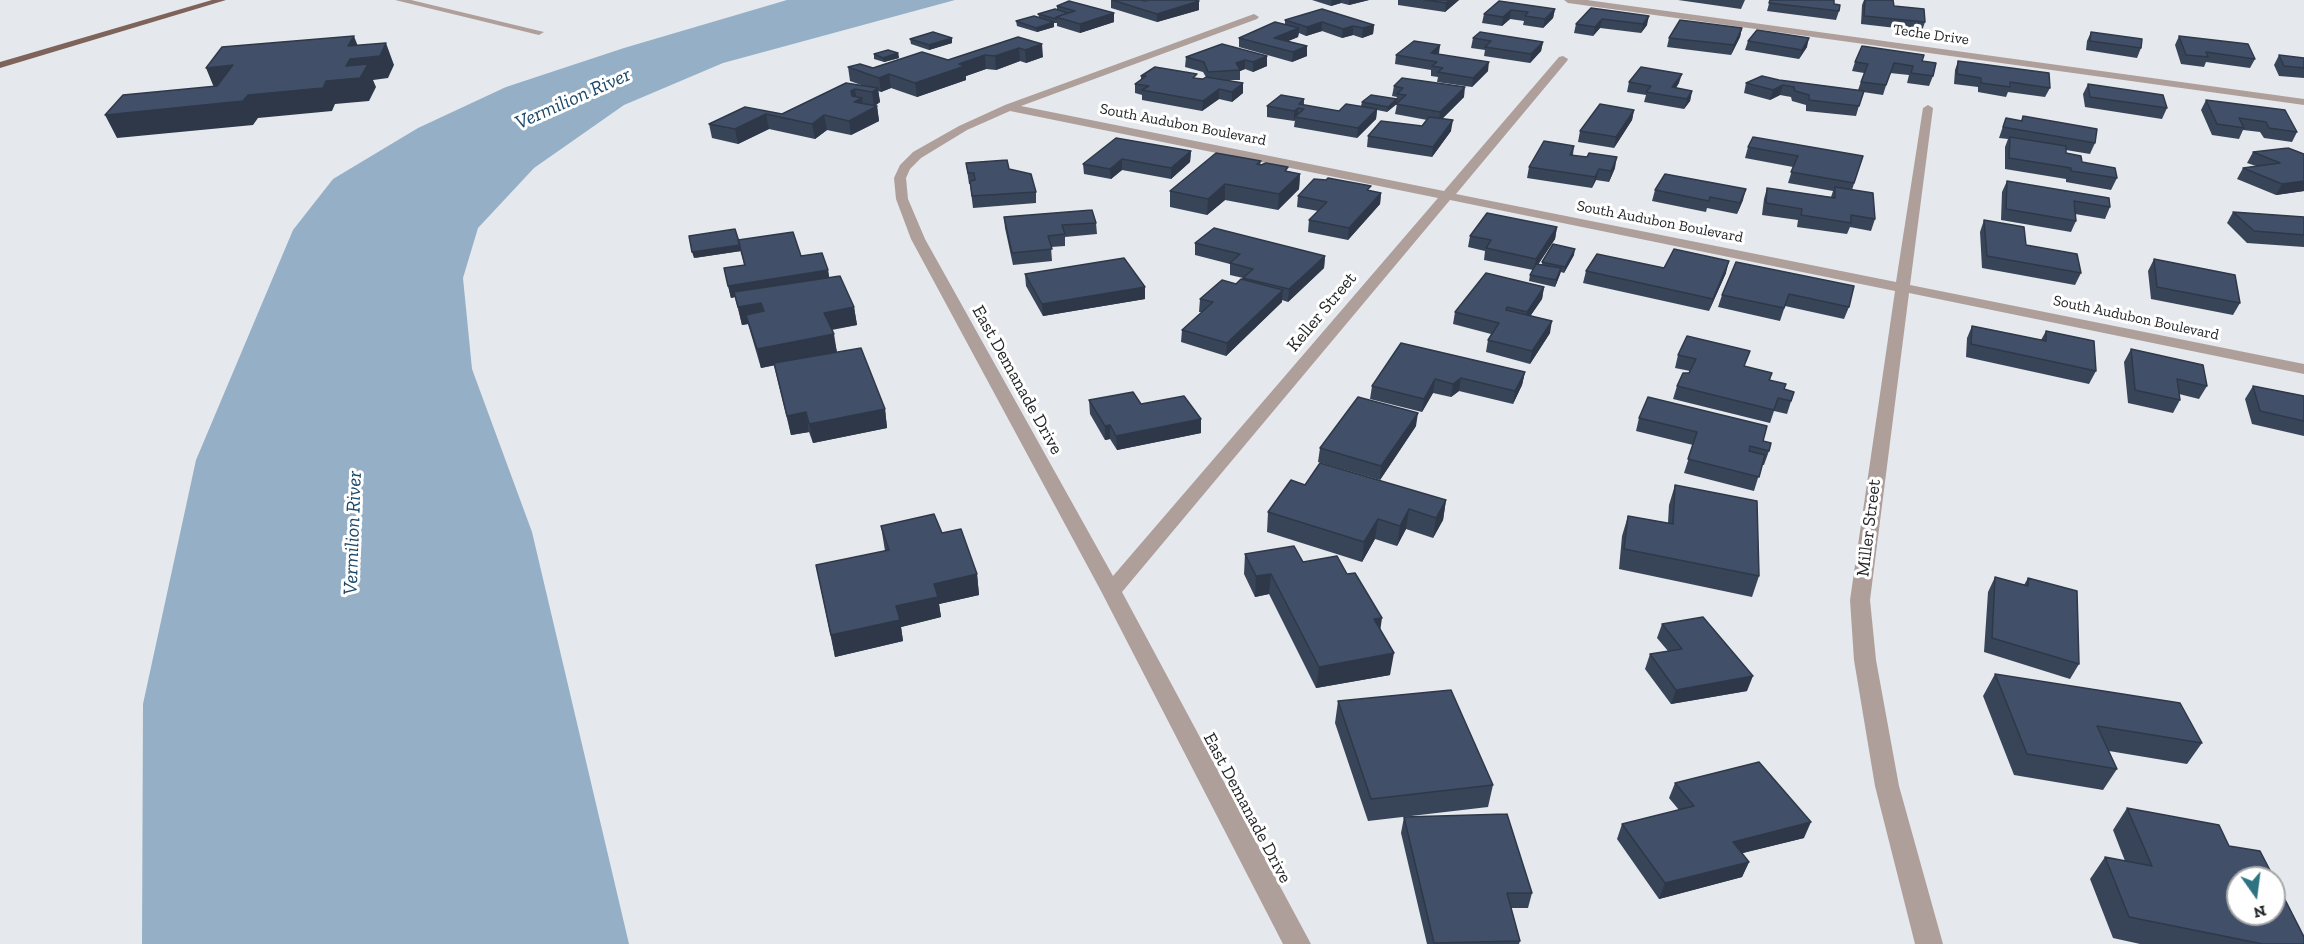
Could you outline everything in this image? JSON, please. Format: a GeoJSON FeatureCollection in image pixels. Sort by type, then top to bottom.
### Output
{"type":"FeatureCollection","features":[{"type":"Feature","properties":{"kind":"main road"},"geometry":{"type":"LineString","coordinates":[[0,65],[222,0]]}},
{"type":"Feature","properties":{"kind":"street"},"geometry":{"type":"LineString","coordinates":[[399,0],[539,32]]}},
{"type":"Feature","properties":{"kind":"street","name":"Teche Drive"},"geometry":{"type":"LineString","coordinates":[[1568,0],[2304,101]]}},
{"type":"Feature","properties":{"kind":"street","name":"East Demanade Drive"},"geometry":{"type":"LineString","coordinates":[[1254,17],[1009,106],[963,128],[918,155],[904,168],[900,178],[902,199],[918,239],[1111,591],[1297,944]]}},
{"type":"Feature","properties":{"kind":"street","name":"Keller Street"},"geometry":{"type":"LineString","coordinates":[[1111,591],[1563,59]]}},
{"type":"Feature","properties":{"kind":"street","name":"South Audubon Boulevard"},"geometry":{"type":"LineString","coordinates":[[1009,106],[2304,369]]}},
{"type":"Feature","properties":{"kind":"street","name":"Miller Street"},"geometry":{"type":"LineString","coordinates":[[1928,108],[1860,600],[1865,660],[1887,786],[1929,944]]}},
{"type":"Feature","properties":{"kind":"water","name":"Vermilion River"},"geometry":{"type":"Polygon","coordinates":[[[787,0],[955,0],[723,63],[624,105],[534,168],[478,228],[463,278],[472,369],[532,532],[629,944],[142,944],[143,704],[196,460],[293,230],[333,179],[418,128],[506,87],[624,48],[787,0]]]}},
{"type":"Feature","properties":{"kind":"building"},"geometry":{"type":"Polygon","coordinates":[[[1112,0],[1195,0],[1199,1],[1157,14],[1112,0]]]}},
{"type":"Feature","properties":{"kind":"building"},"geometry":{"type":"Polygon","coordinates":[[[1424,0],[1450,0],[1446,3],[1424,0]]]}},
{"type":"Feature","properties":{"kind":"building"},"geometry":{"type":"Polygon","coordinates":[[[1770,0],[1834,0],[1834,4],[1840,5],[1839,11],[1769,3],[1770,0]]]}},
{"type":"Feature","properties":{"kind":"building"},"geometry":{"type":"Polygon","coordinates":[[[1865,0],[1893,0],[1894,6],[1924,9],[1925,22],[1864,16],[1865,0]]]}},
{"type":"Feature","properties":{"kind":"building"},"geometry":{"type":"Polygon","coordinates":[[[1069,1],[1114,13],[1080,24],[1056,17],[1075,11],[1057,6],[1069,1]]]}},
{"type":"Feature","properties":{"kind":"building"},"geometry":{"type":"Polygon","coordinates":[[[1499,1],[1555,9],[1545,19],[1525,16],[1528,12],[1511,10],[1503,17],[1484,14],[1499,1]]]}},
{"type":"Feature","properties":{"kind":"building"},"geometry":{"type":"Polygon","coordinates":[[[1591,8],[1649,16],[1643,24],[1602,19],[1595,27],[1576,24],[1591,8]]]}},
{"type":"Feature","properties":{"kind":"building"},"geometry":{"type":"Polygon","coordinates":[[[1055,9],[1068,13],[1056,19],[1038,14],[1055,9]]]}},
{"type":"Feature","properties":{"kind":"building"},"geometry":{"type":"Polygon","coordinates":[[[1322,9],[1374,25],[1343,29],[1322,22],[1307,27],[1285,20],[1322,9]]]}},
{"type":"Feature","properties":{"kind":"building"},"geometry":{"type":"Polygon","coordinates":[[[1034,16],[1054,22],[1036,28],[1016,21],[1034,16]]]}},
{"type":"Feature","properties":{"kind":"building"},"geometry":{"type":"Polygon","coordinates":[[[1680,20],[1742,28],[1734,45],[1669,38],[1680,20]]]}},
{"type":"Feature","properties":{"kind":"building"},"geometry":{"type":"Polygon","coordinates":[[[1275,22],[1299,28],[1274,38],[1307,46],[1293,52],[1239,38],[1275,22]]]}},
{"type":"Feature","properties":{"kind":"building"},"geometry":{"type":"Polygon","coordinates":[[[1757,30],[1809,38],[1802,50],[1748,41],[1757,30]]]}},
{"type":"Feature","properties":{"kind":"building"},"geometry":{"type":"Polygon","coordinates":[[[933,32],[952,38],[929,45],[910,39],[933,32]]]}},
{"type":"Feature","properties":{"kind":"building"},"geometry":{"type":"Polygon","coordinates":[[[1480,32],[1543,42],[1531,54],[1485,47],[1491,41],[1473,38],[1480,32]]]}},
{"type":"Feature","properties":{"kind":"building"},"geometry":{"type":"Polygon","coordinates":[[[2091,32],[2142,39],[2141,48],[2090,41],[2091,32]]]}},
{"type":"Feature","properties":{"kind":"building"},"geometry":{"type":"Polygon","coordinates":[[[354,36],[348,46],[386,43],[380,56],[350,59],[346,66],[368,64],[360,78],[326,81],[323,88],[248,95],[243,101],[105,115],[123,95],[217,86],[233,65],[206,68],[222,47],[354,36]]]}},
{"type":"Feature","properties":{"kind":"building"},"geometry":{"type":"Polygon","coordinates":[[[2179,36],[2248,44],[2255,59],[2206,52],[2208,57],[2186,55],[2179,36]]]}},
{"type":"Feature","properties":{"kind":"building"},"geometry":{"type":"Polygon","coordinates":[[[1018,37],[1042,44],[1025,50],[1019,48],[995,56],[985,55],[959,64],[965,66],[915,83],[889,74],[879,78],[848,67],[860,64],[873,68],[922,52],[948,60],[1018,37]]]}},
{"type":"Feature","properties":{"kind":"building"},"geometry":{"type":"Polygon","coordinates":[[[1414,41],[1440,45],[1431,53],[1489,62],[1473,78],[1438,72],[1443,68],[1432,66],[1437,62],[1396,55],[1414,41]]]}},
{"type":"Feature","properties":{"kind":"building"},"geometry":{"type":"Polygon","coordinates":[[[1222,44],[1267,56],[1253,62],[1245,60],[1236,63],[1240,70],[1208,72],[1204,62],[1186,57],[1222,44]]]}},
{"type":"Feature","properties":{"kind":"building"},"geometry":{"type":"Polygon","coordinates":[[[1862,46],[1924,55],[1922,61],[1936,63],[1933,76],[1911,73],[1913,66],[1894,63],[1886,85],[1861,82],[1868,64],[1855,62],[1862,46]]]}},
{"type":"Feature","properties":{"kind":"building"},"geometry":{"type":"Polygon","coordinates":[[[888,50],[898,53],[883,58],[874,54],[888,50]]]}},
{"type":"Feature","properties":{"kind":"building"},"geometry":{"type":"Polygon","coordinates":[[[2279,55],[2304,58],[2304,68],[2284,66],[2279,55]]]}},
{"type":"Feature","properties":{"kind":"building"},"geometry":{"type":"Polygon","coordinates":[[[1958,61],[2049,73],[2050,88],[2010,82],[2010,87],[1981,83],[1981,78],[1957,74],[1958,61]]]}},
{"type":"Feature","properties":{"kind":"building"},"geometry":{"type":"Polygon","coordinates":[[[1155,67],[1197,74],[1193,78],[1206,77],[1243,83],[1232,92],[1219,89],[1203,101],[1142,90],[1149,86],[1135,84],[1146,76],[1141,76],[1155,67]]]}},
{"type":"Feature","properties":{"kind":"building"},"geometry":{"type":"Polygon","coordinates":[[[1641,67],[1682,74],[1672,87],[1692,91],[1687,99],[1646,92],[1651,86],[1629,82],[1641,67]]]}},
{"type":"Feature","properties":{"kind":"building"},"geometry":{"type":"Polygon","coordinates":[[[1762,76],[1864,91],[1859,106],[1809,100],[1809,95],[1795,91],[1794,87],[1783,85],[1773,90],[1746,83],[1762,76]]]}},
{"type":"Feature","properties":{"kind":"building"},"geometry":{"type":"Polygon","coordinates":[[[1402,78],[1465,87],[1440,112],[1396,104],[1406,95],[1397,94],[1403,88],[1394,86],[1402,78]]]}},
{"type":"Feature","properties":{"kind":"building"},"geometry":{"type":"Polygon","coordinates":[[[846,83],[878,88],[872,92],[855,89],[851,91],[852,96],[862,98],[854,102],[877,106],[849,121],[824,115],[812,124],[766,114],[735,129],[709,124],[745,107],[782,114],[846,83]]]}},
{"type":"Feature","properties":{"kind":"building"},"geometry":{"type":"Polygon","coordinates":[[[2088,84],[2163,95],[2167,108],[2090,97],[2088,84]]]}},
{"type":"Feature","properties":{"kind":"building"},"geometry":{"type":"Polygon","coordinates":[[[1281,95],[1304,99],[1299,104],[1339,111],[1346,104],[1377,109],[1358,128],[1295,117],[1304,109],[1298,108],[1294,111],[1267,106],[1281,95]]]}},
{"type":"Feature","properties":{"kind":"building"},"geometry":{"type":"Polygon","coordinates":[[[1371,95],[1397,99],[1388,107],[1362,102],[1371,95]]]}},
{"type":"Feature","properties":{"kind":"building"},"geometry":{"type":"Polygon","coordinates":[[[2206,100],[2285,110],[2297,132],[2269,128],[2266,122],[2239,118],[2244,128],[2217,124],[2206,100]]]}},
{"type":"Feature","properties":{"kind":"building"},"geometry":{"type":"Polygon","coordinates":[[[1600,104],[1634,110],[1616,137],[1580,131],[1600,104]]]}},
{"type":"Feature","properties":{"kind":"building"},"geometry":{"type":"Polygon","coordinates":[[[2023,116],[2097,129],[2095,143],[2003,127],[2006,118],[2022,121],[2023,116]]]}},
{"type":"Feature","properties":{"kind":"building"},"geometry":{"type":"Polygon","coordinates":[[[1429,117],[1453,120],[1433,147],[1368,136],[1381,121],[1422,126],[1429,117]]]}},
{"type":"Feature","properties":{"kind":"building"},"geometry":{"type":"Polygon","coordinates":[[[1753,137],[1863,156],[1854,183],[1791,172],[1798,156],[1748,147],[1753,137]]]}},
{"type":"Feature","properties":{"kind":"building"},"geometry":{"type":"Polygon","coordinates":[[[2010,137],[2066,146],[2066,153],[2081,156],[2082,162],[2115,168],[2117,178],[2009,158],[2010,137]]]}},
{"type":"Feature","properties":{"kind":"building"},"geometry":{"type":"Polygon","coordinates":[[[1116,138],[1191,151],[1171,168],[1122,159],[1110,169],[1083,164],[1116,138]]]}},
{"type":"Feature","properties":{"kind":"building"},"geometry":{"type":"Polygon","coordinates":[[[1544,141],[1574,146],[1570,155],[1587,157],[1589,153],[1617,157],[1611,171],[1599,169],[1595,177],[1529,167],[1544,141]]]}},
{"type":"Feature","properties":{"kind":"building"},"geometry":{"type":"Polygon","coordinates":[[[2288,148],[2304,154],[2304,181],[2282,184],[2243,168],[2280,163],[2253,152],[2288,148]]]}},
{"type":"Feature","properties":{"kind":"building"},"geometry":{"type":"Polygon","coordinates":[[[1216,153],[1261,161],[1257,164],[1261,165],[1266,163],[1288,167],[1285,171],[1300,174],[1279,194],[1225,184],[1208,199],[1170,191],[1216,153]]]}},
{"type":"Feature","properties":{"kind":"building"},"geometry":{"type":"Polygon","coordinates":[[[1007,160],[1009,169],[1031,174],[1036,192],[972,196],[970,181],[975,180],[974,173],[968,173],[966,163],[1007,160]]]}},
{"type":"Feature","properties":{"kind":"building"},"geometry":{"type":"Polygon","coordinates":[[[1665,174],[1746,189],[1740,203],[1710,197],[1709,201],[1655,190],[1665,174]]]}},
{"type":"Feature","properties":{"kind":"building"},"geometry":{"type":"Polygon","coordinates":[[[1328,178],[1371,186],[1367,190],[1381,193],[1349,228],[1309,220],[1327,202],[1298,196],[1314,179],[1326,180],[1328,178]]]}},
{"type":"Feature","properties":{"kind":"building"},"geometry":{"type":"Polygon","coordinates":[[[2007,181],[2109,198],[2110,207],[2074,201],[2076,221],[2006,209],[2007,181]]]}},
{"type":"Feature","properties":{"kind":"building"},"geometry":{"type":"Polygon","coordinates":[[[1835,187],[1873,193],[1875,219],[1851,215],[1851,223],[1801,215],[1802,209],[1766,203],[1767,188],[1835,198],[1835,187]]]}},
{"type":"Feature","properties":{"kind":"building"},"geometry":{"type":"Polygon","coordinates":[[[1092,210],[1096,223],[1062,225],[1065,234],[1048,236],[1052,249],[1012,253],[1004,217],[1092,210]]]}},
{"type":"Feature","properties":{"kind":"building"},"geometry":{"type":"Polygon","coordinates":[[[2233,212],[2304,217],[2304,235],[2254,231],[2233,212]]]}},
{"type":"Feature","properties":{"kind":"building"},"geometry":{"type":"Polygon","coordinates":[[[1487,213],[1557,227],[1536,259],[1486,248],[1491,240],[1470,236],[1487,213]]]}},
{"type":"Feature","properties":{"kind":"building"},"geometry":{"type":"Polygon","coordinates":[[[1984,220],[2024,227],[2026,245],[2077,254],[2081,273],[1987,256],[1984,220]]]}},
{"type":"Feature","properties":{"kind":"building"},"geometry":{"type":"Polygon","coordinates":[[[1214,228],[1325,256],[1289,289],[1243,278],[1253,269],[1230,263],[1240,254],[1195,243],[1214,228]]]}},
{"type":"Feature","properties":{"kind":"building"},"geometry":{"type":"Polygon","coordinates":[[[735,229],[740,245],[692,252],[689,236],[735,229]]]}},
{"type":"Feature","properties":{"kind":"building"},"geometry":{"type":"Polygon","coordinates":[[[793,232],[801,256],[822,253],[828,270],[728,286],[724,268],[745,265],[738,240],[793,232]]]}},
{"type":"Feature","properties":{"kind":"building"},"geometry":{"type":"Polygon","coordinates":[[[1553,244],[1575,249],[1565,267],[1542,262],[1553,244]]]}},
{"type":"Feature","properties":{"kind":"building"},"geometry":{"type":"Polygon","coordinates":[[[1674,249],[1729,261],[1713,299],[1586,271],[1597,254],[1664,268],[1674,249]]]}},
{"type":"Feature","properties":{"kind":"building"},"geometry":{"type":"Polygon","coordinates":[[[1124,258],[1145,287],[1042,304],[1025,274],[1124,258]]]}},
{"type":"Feature","properties":{"kind":"building"},"geometry":{"type":"Polygon","coordinates":[[[2154,259],[2235,275],[2240,303],[2157,287],[2154,259]]]}},
{"type":"Feature","properties":{"kind":"building"},"geometry":{"type":"Polygon","coordinates":[[[1736,262],[1854,286],[1849,307],[1789,294],[1784,308],[1722,295],[1736,262]]]}},
{"type":"Feature","properties":{"kind":"building"},"geometry":{"type":"Polygon","coordinates":[[[1536,264],[1561,268],[1556,280],[1530,275],[1536,264]]]}},
{"type":"Feature","properties":{"kind":"building"},"geometry":{"type":"Polygon","coordinates":[[[1486,273],[1544,287],[1527,312],[1507,307],[1506,310],[1552,321],[1532,351],[1488,340],[1499,323],[1455,312],[1486,273]]]}},
{"type":"Feature","properties":{"kind":"building"},"geometry":{"type":"Polygon","coordinates":[[[840,276],[854,307],[824,313],[834,334],[757,349],[746,315],[764,311],[761,303],[738,307],[734,292],[840,276]]]}},
{"type":"Feature","properties":{"kind":"building"},"geometry":{"type":"Polygon","coordinates":[[[1241,279],[1283,290],[1227,343],[1182,330],[1213,302],[1200,299],[1222,280],[1236,284],[1241,279]]]}},
{"type":"Feature","properties":{"kind":"building"},"geometry":{"type":"Polygon","coordinates":[[[1972,326],[2046,341],[2046,331],[2094,341],[2096,371],[1971,344],[1972,326]]]}},
{"type":"Feature","properties":{"kind":"building"},"geometry":{"type":"Polygon","coordinates":[[[1687,336],[1750,351],[1744,366],[1772,373],[1769,380],[1786,384],[1784,389],[1794,392],[1791,401],[1778,398],[1774,410],[1677,386],[1683,373],[1689,373],[1696,359],[1678,355],[1687,336]]]}},
{"type":"Feature","properties":{"kind":"building"},"geometry":{"type":"Polygon","coordinates":[[[1401,343],[1525,372],[1515,391],[1461,378],[1453,384],[1435,379],[1424,399],[1372,386],[1401,343]]]}},
{"type":"Feature","properties":{"kind":"building"},"geometry":{"type":"Polygon","coordinates":[[[861,348],[885,409],[809,424],[806,412],[787,416],[774,363],[861,348]]]}},
{"type":"Feature","properties":{"kind":"building"},"geometry":{"type":"Polygon","coordinates":[[[2131,349],[2203,365],[2207,386],[2177,379],[2180,400],[2135,390],[2131,349]]]}},
{"type":"Feature","properties":{"kind":"building"},"geometry":{"type":"Polygon","coordinates":[[[2253,386],[2304,396],[2304,421],[2260,411],[2253,386]]]}},
{"type":"Feature","properties":{"kind":"building"},"geometry":{"type":"Polygon","coordinates":[[[1133,392],[1141,404],[1184,396],[1201,419],[1116,436],[1110,425],[1105,426],[1089,400],[1133,392]]]}},
{"type":"Feature","properties":{"kind":"building"},"geometry":{"type":"Polygon","coordinates":[[[1358,397],[1418,413],[1381,466],[1320,448],[1358,397]]]}},
{"type":"Feature","properties":{"kind":"building"},"geometry":{"type":"Polygon","coordinates":[[[1648,397],[1767,426],[1763,441],[1771,443],[1769,451],[1750,446],[1749,451],[1765,455],[1759,477],[1688,459],[1697,432],[1639,418],[1648,397]]]}},
{"type":"Feature","properties":{"kind":"building"},"geometry":{"type":"Polygon","coordinates":[[[1320,463],[1446,500],[1436,518],[1409,509],[1400,526],[1378,519],[1364,542],[1268,512],[1291,480],[1305,485],[1320,463]]]}},
{"type":"Feature","properties":{"kind":"building"},"geometry":{"type":"Polygon","coordinates":[[[1675,485],[1757,501],[1759,576],[1624,549],[1628,516],[1673,524],[1675,485]]]}},
{"type":"Feature","properties":{"kind":"building"},"geometry":{"type":"Polygon","coordinates":[[[934,514],[942,533],[961,529],[977,574],[934,584],[938,597],[896,606],[900,620],[831,635],[816,565],[889,550],[881,526],[934,514]]]}},
{"type":"Feature","properties":{"kind":"building"},"geometry":{"type":"Polygon","coordinates":[[[1294,546],[1303,562],[1337,556],[1347,574],[1355,573],[1382,618],[1374,619],[1394,653],[1319,667],[1271,574],[1256,576],[1245,554],[1294,546]]]}},
{"type":"Feature","properties":{"kind":"building"},"geometry":{"type":"Polygon","coordinates":[[[1995,577],[2028,586],[2028,578],[2077,591],[2079,664],[1992,638],[1995,577]]]}},
{"type":"Feature","properties":{"kind":"building"},"geometry":{"type":"Polygon","coordinates":[[[1703,617],[1753,676],[1676,690],[1650,654],[1682,649],[1662,624],[1703,617]]]}},
{"type":"Feature","properties":{"kind":"building"},"geometry":{"type":"Polygon","coordinates":[[[1995,674],[2180,703],[2202,743],[2097,726],[2117,769],[2027,754],[1995,674]]]}},
{"type":"Feature","properties":{"kind":"building"},"geometry":{"type":"Polygon","coordinates":[[[1451,690],[1493,785],[1371,799],[1338,701],[1451,690]]]}},
{"type":"Feature","properties":{"kind":"building"},"geometry":{"type":"Polygon","coordinates":[[[1759,762],[1811,822],[1733,842],[1749,862],[1665,883],[1622,824],[1694,806],[1675,783],[1759,762]]]}},
{"type":"Feature","properties":{"kind":"building"},"geometry":{"type":"Polygon","coordinates":[[[2127,808],[2219,825],[2229,846],[2260,851],[2268,866],[2226,866],[2226,926],[2286,926],[2286,902],[2304,937],[2304,944],[2263,944],[2129,917],[2105,857],[2152,866],[2127,808]]]}},
{"type":"Feature","properties":{"kind":"building"},"geometry":{"type":"Polygon","coordinates":[[[1507,814],[1532,893],[1507,893],[1520,941],[1434,943],[1404,817],[1507,814]]]}}]}
